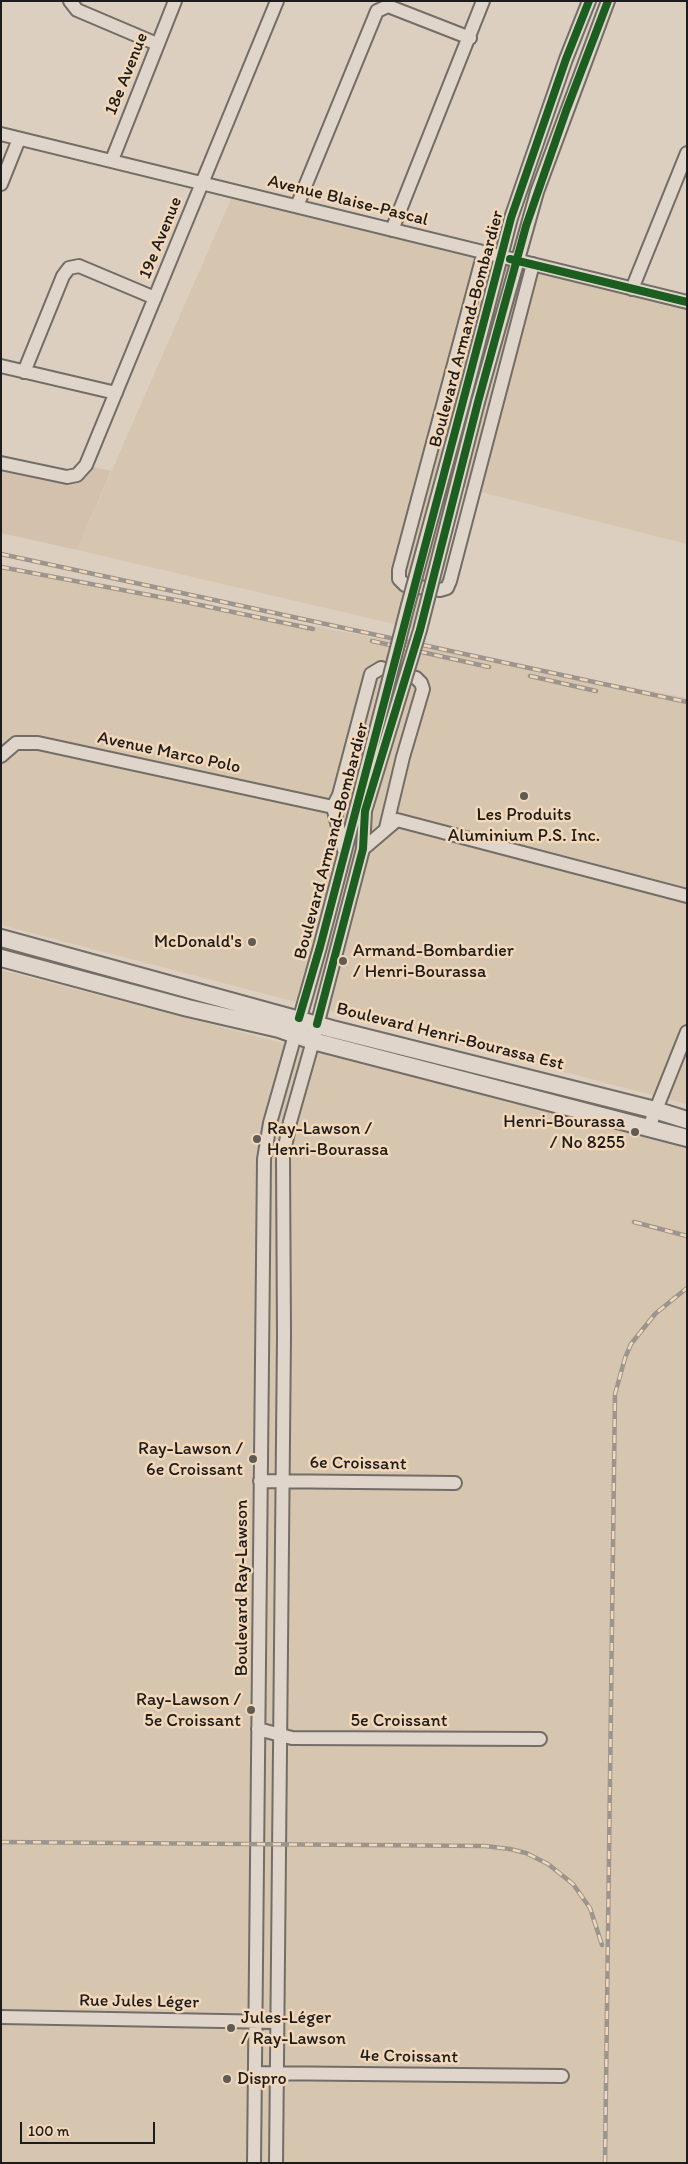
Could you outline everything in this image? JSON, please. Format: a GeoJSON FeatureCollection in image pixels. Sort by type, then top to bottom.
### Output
{"type":"FeatureCollection","features":[{"type":"Feature","properties":{"kind":"main road","name":"Boulevard Henri-Bourassa Est"},"geometry":{"type":"LineString","coordinates":[[1,938],[318,1024],[655,1110],[687,1120]]}},
{"type":"Feature","properties":{"kind":"main road"},"geometry":{"type":"LineString","coordinates":[[1,958],[687,1138]]}},
{"type":"Feature","properties":{"kind":"street"},"geometry":{"type":"LineString","coordinates":[[70,1],[77,10],[158,44]]}},
{"type":"Feature","properties":{"kind":"street","name":"18e Avenue"},"geometry":{"type":"LineString","coordinates":[[112,160],[175,1]]}},
{"type":"Feature","properties":{"kind":"street","name":"19e Avenue"},"geometry":{"type":"LineString","coordinates":[[1,464],[67,477],[77,475],[86,465],[276,1]]}},
{"type":"Feature","properties":{"kind":"street"},"geometry":{"type":"LineString","coordinates":[[392,230],[470,38],[483,1]]}},
{"type":"Feature","properties":{"kind":"street","name":"Boulevard Armand-Bombardier"},"geometry":{"type":"LineString","coordinates":[[318,1024],[362,849],[360,812],[408,605],[501,256],[523,181],[566,59],[589,1]]}},
{"type":"Feature","properties":{"kind":"street","name":"Boulevard Armand-Bombardier"},"geometry":{"type":"LineString","coordinates":[[299,1018],[320,947],[344,851],[360,812],[420,630],[478,402],[537,192],[608,1]]}},
{"type":"Feature","properties":{"kind":"street"},"geometry":{"type":"LineString","coordinates":[[297,206],[377,11],[388,6],[470,38]]}},
{"type":"Feature","properties":{"kind":"street","name":"Avenue Blaise-Pascal"},"geometry":{"type":"LineString","coordinates":[[1,134],[687,302]]}},
{"type":"Feature","properties":{"kind":"street"},"geometry":{"type":"LineString","coordinates":[[1,184],[19,139]]}},
{"type":"Feature","properties":{"kind":"street"},"geometry":{"type":"LineString","coordinates":[[632,288],[687,153]]}},
{"type":"Feature","properties":{"kind":"street","name":"Boulevard Armand-Bombardier"},"geometry":{"type":"LineString","coordinates":[[484,252],[399,570],[399,579],[404,585],[440,590],[447,588],[450,581],[533,264]]}},
{"type":"Feature","properties":{"kind":"street"},"geometry":{"type":"LineString","coordinates":[[24,372],[63,276],[69,268],[79,266],[155,298]]}},
{"type":"Feature","properties":{"kind":"street"},"geometry":{"type":"LineString","coordinates":[[1,366],[116,392]]}},
{"type":"Feature","properties":{"kind":"street","name":"Boulevard Armand-Bombardier"},"geometry":{"type":"LineString","coordinates":[[344,851],[333,807],[339,795],[371,674],[381,668],[416,678],[421,683],[423,689],[403,758],[386,828],[362,849]]}},
{"type":"Feature","properties":{"kind":"street","name":"Avenue Marco Polo"},"geometry":{"type":"LineString","coordinates":[[1,756],[16,744],[38,743],[333,807]]}},
{"type":"Feature","properties":{"kind":"street"},"geometry":{"type":"LineString","coordinates":[[386,828],[397,820],[687,896]]}},
{"type":"Feature","properties":{"kind":"street","name":"Boulevard Ray-Lawson"},"geometry":{"type":"LineString","coordinates":[[254,2163],[264,1159],[270,1123],[299,1018]]}},
{"type":"Feature","properties":{"kind":"street"},"geometry":{"type":"LineString","coordinates":[[276,2163],[283,1158],[290,1122],[318,1024]]}},
{"type":"Feature","properties":{"kind":"street"},"geometry":{"type":"LineString","coordinates":[[649,1128],[687,1032]]}},
{"type":"Feature","properties":{"kind":"street"},"geometry":{"type":"LineString","coordinates":[[261,1443],[282,1443]]}},
{"type":"Feature","properties":{"kind":"street","name":"6e Croissant"},"geometry":{"type":"LineString","coordinates":[[260,1480],[455,1483]]}},
{"type":"Feature","properties":{"kind":"street","name":"5e Croissant"},"geometry":{"type":"LineString","coordinates":[[258,1729],[292,1738],[540,1739]]}},
{"type":"Feature","properties":{"kind":"street","name":"Rue Jules Léger"},"geometry":{"type":"LineString","coordinates":[[1,2017],[277,2022]]}},
{"type":"Feature","properties":{"kind":"street","name":"4e Croissant"},"geometry":{"type":"LineString","coordinates":[[256,2073],[562,2076]]}},
{"type":"Feature","properties":{"kind":"shaded area"},"geometry":{"type":"Polygon","coordinates":[[[235,190],[687,299],[687,544],[457,486],[420,630],[77,550],[235,190]]]}},
{"type":"Feature","properties":{"kind":"shaded area"},"geometry":{"type":"Polygon","coordinates":[[[1,463],[67,477],[86,465],[111,471],[77,550],[1,533],[1,463]]]}},
{"type":"Feature","properties":{"kind":"shaded area"},"geometry":{"type":"Polygon","coordinates":[[[1,566],[687,698],[687,1104],[1,925],[1,566]]]}},
{"type":"Feature","properties":{"kind":"shaded area"},"geometry":{"type":"Polygon","coordinates":[[[1,970],[687,1148],[687,2163],[1,2163],[1,970]]]}},
{"type":"Feature","properties":{"kind":"railway"},"geometry":{"type":"LineString","coordinates":[[1,554],[687,702]]}},
{"type":"Feature","properties":{"kind":"railway"},"geometry":{"type":"LineString","coordinates":[[1,567],[186,602],[313,629]]}},
{"type":"Feature","properties":{"kind":"railway"},"geometry":{"type":"LineString","coordinates":[[372,641],[489,667]]}},
{"type":"Feature","properties":{"kind":"railway"},"geometry":{"type":"LineString","coordinates":[[530,676],[596,691]]}},
{"type":"Feature","properties":{"kind":"railway"},"geometry":{"type":"LineString","coordinates":[[634,1222],[687,1236]]}},
{"type":"Feature","properties":{"kind":"railway"},"geometry":{"type":"LineString","coordinates":[[605,2163],[615,1394],[631,1344],[655,1314],[687,1288]]}},
{"type":"Feature","properties":{"kind":"railway"},"geometry":{"type":"LineString","coordinates":[[1,1842],[485,1846],[510,1849],[526,1853],[548,1864],[573,1884],[590,1908],[602,1945]]}},
{"type":"Feature","properties":{"kind":"cycle path"},"geometry":{"type":"LineString","coordinates":[[299,1018],[320,947],[511,218],[566,59],[589,1]]}},
{"type":"Feature","properties":{"kind":"cycle path"},"geometry":{"type":"LineString","coordinates":[[317,1024],[363,849],[365,811],[420,630],[478,402],[526,226],[566,111],[608,1]]}},
{"type":"Feature","properties":{"kind":"cycle path"},"geometry":{"type":"LineString","coordinates":[[510,259],[687,302]]}},
{"type":"Feature","properties":{"kind":"place","name":"Les Produits Aluminium P.S. Inc."},"geometry":{"type":"Point","coordinates":[524,796]}},
{"type":"Feature","properties":{"kind":"place","name":"McDonald's"},"geometry":{"type":"Point","coordinates":[252,942]}},
{"type":"Feature","properties":{"kind":"place","name":"Armand-Bombardier / Henri-Bourassa"},"geometry":{"type":"Point","coordinates":[343,961]}},
{"type":"Feature","properties":{"kind":"place","name":"Henri-Bourassa / No 8255"},"geometry":{"type":"Point","coordinates":[635,1132]}},
{"type":"Feature","properties":{"kind":"place","name":"Ray-Lawson / Henri-Bourassa"},"geometry":{"type":"Point","coordinates":[257,1139]}},
{"type":"Feature","properties":{"kind":"place","name":"Ray-Lawson / 6e Croissant"},"geometry":{"type":"Point","coordinates":[253,1459]}},
{"type":"Feature","properties":{"kind":"place","name":"Ray-Lawson / 5e Croissant"},"geometry":{"type":"Point","coordinates":[251,1710]}},
{"type":"Feature","properties":{"kind":"place","name":"Jules-Léger / Ray-Lawson"},"geometry":{"type":"Point","coordinates":[231,2028]}},
{"type":"Feature","properties":{"kind":"place","name":"Dispro"},"geometry":{"type":"Point","coordinates":[227,2079]}}]}
